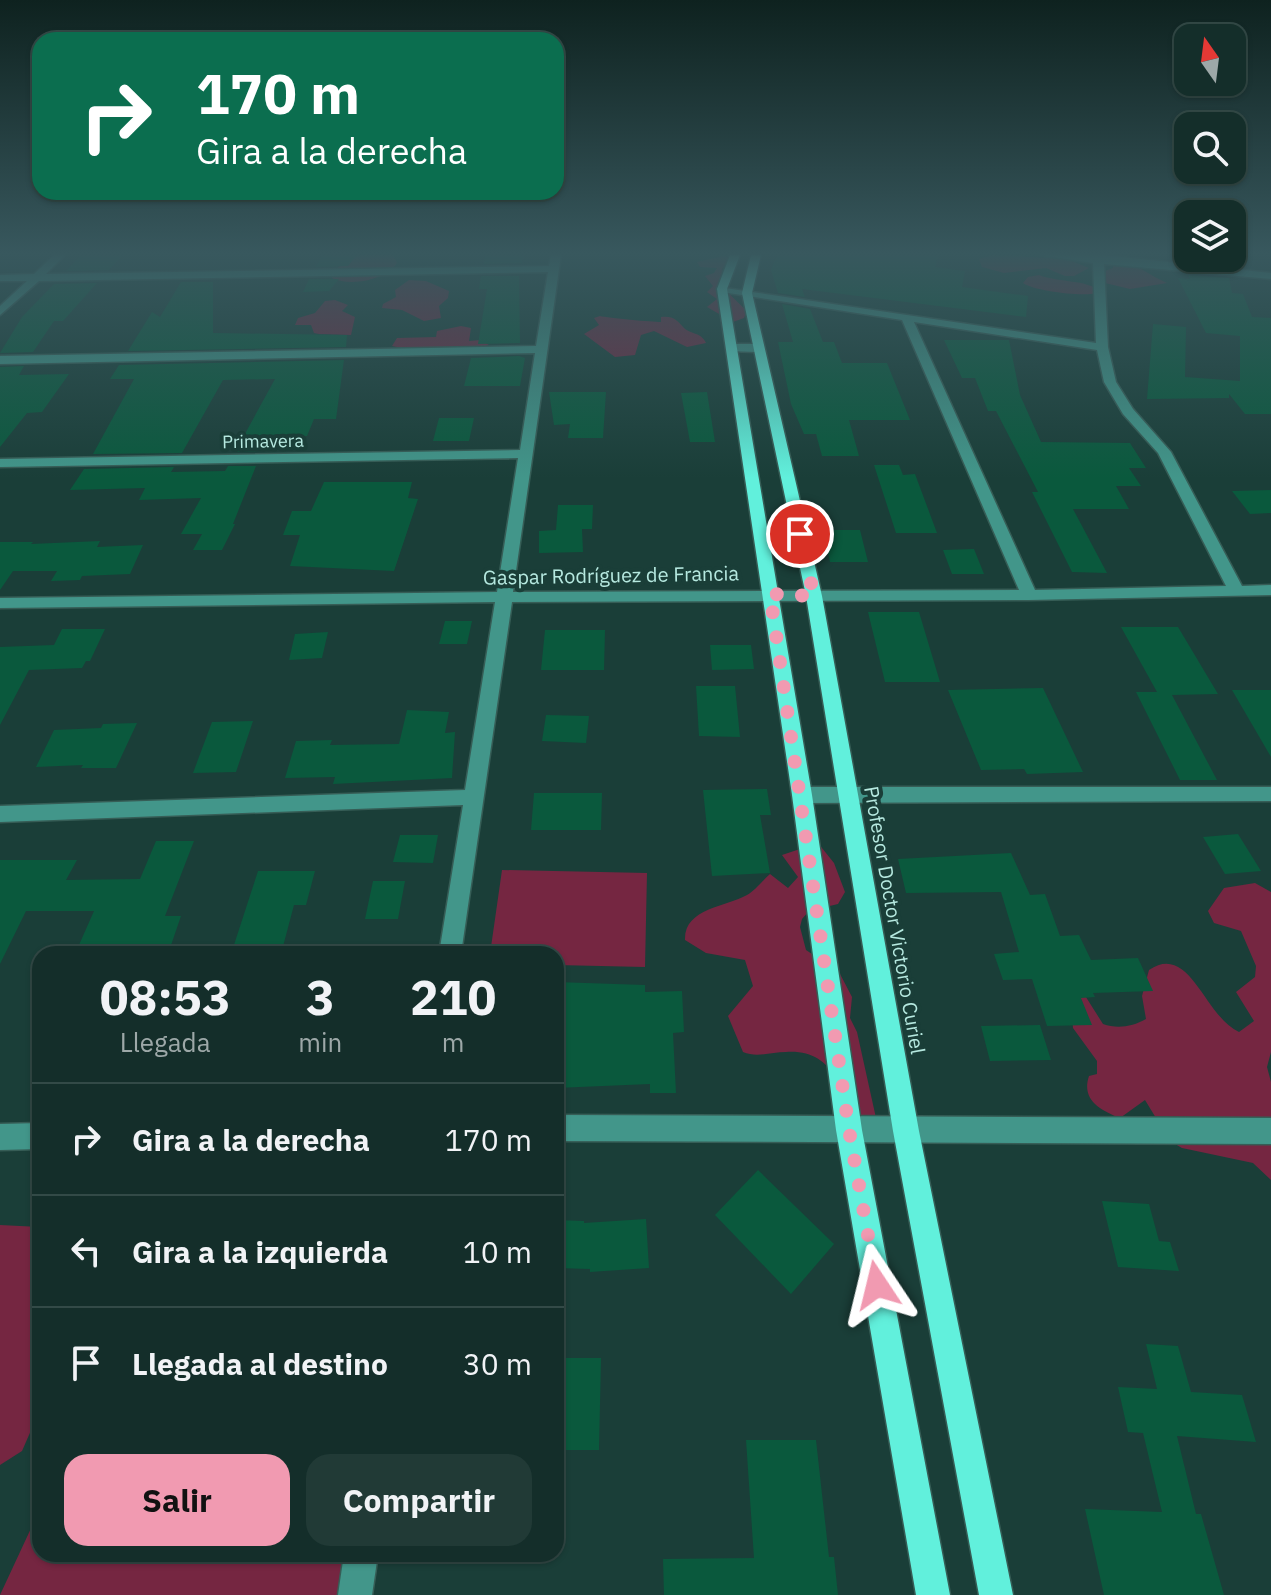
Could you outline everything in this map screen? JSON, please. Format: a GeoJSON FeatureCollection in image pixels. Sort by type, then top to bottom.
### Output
{"type":"FeatureCollection","features":[{"type":"Feature","properties":{"kind":"main road"},"geometry":{"type":"LineString","coordinates":[[728,329],[802,795],[849,1130],[933,1595]]}},
{"type":"Feature","properties":{"kind":"main road","name":"Profesor Doctor Victorio Curiel"},"geometry":{"type":"LineString","coordinates":[[754,329],[814,596],[906,1131],[996,1595]]}},
{"type":"Feature","properties":{"kind":"street"},"geometry":{"type":"LineString","coordinates":[[451,946],[544,329]]}},
{"type":"Feature","properties":{"kind":"street"},"geometry":{"type":"LineString","coordinates":[[912,329],[1029,595]]}},
{"type":"Feature","properties":{"kind":"street"},"geometry":{"type":"LineString","coordinates":[[984,329],[1102,347]]}},
{"type":"Feature","properties":{"kind":"street"},"geometry":{"type":"LineString","coordinates":[[1101,329],[1110,382],[1128,411],[1164,452],[1236,589]]}},
{"type":"Feature","properties":{"kind":"street"},"geometry":{"type":"LineString","coordinates":[[731,348],[757,348]]}},
{"type":"Feature","properties":{"kind":"street"},"geometry":{"type":"LineString","coordinates":[[0,360],[541,349]]}},
{"type":"Feature","properties":{"kind":"street","name":"Primavera"},"geometry":{"type":"LineString","coordinates":[[0,463],[527,454]]}},
{"type":"Feature","properties":{"kind":"street","name":"Gaspar Rodríguez de Francia"},"geometry":{"type":"LineString","coordinates":[[0,603],[770,594],[1029,595],[1271,590]]}},
{"type":"Feature","properties":{"kind":"street"},"geometry":{"type":"LineString","coordinates":[[802,795],[1271,794]]}},
{"type":"Feature","properties":{"kind":"street"},"geometry":{"type":"LineString","coordinates":[[0,814],[474,797]]}},
{"type":"Feature","properties":{"kind":"street"},"geometry":{"type":"LineString","coordinates":[[564,1128],[1271,1131]]}},
{"type":"Feature","properties":{"kind":"street"},"geometry":{"type":"LineString","coordinates":[[0,1137],[32,1136]]}},
{"type":"Feature","properties":{"kind":"street"},"geometry":{"type":"LineString","coordinates":[[355,1595],[360,1562]]}},
{"type":"Feature","properties":{"kind":"shaded area"},"geometry":{"type":"Polygon","coordinates":[[[313,329],[352,329],[351,335],[314,333],[313,329]]]}},
{"type":"Feature","properties":{"kind":"shaded area"},"geometry":{"type":"Polygon","coordinates":[[[471,329],[469,341],[480,340],[489,345],[440,350],[392,346],[397,338],[436,337],[437,331],[471,329]]]}},
{"type":"Feature","properties":{"kind":"shaded area"},"geometry":{"type":"Polygon","coordinates":[[[592,329],[686,329],[702,337],[706,343],[687,347],[654,331],[641,335],[635,355],[615,357],[584,334],[592,329]]]}},
{"type":"Feature","properties":{"kind":"shaded area"},"geometry":{"type":"Polygon","coordinates":[[[818,843],[834,863],[845,892],[838,904],[809,911],[800,927],[806,950],[839,972],[852,997],[850,1018],[857,1032],[876,1118],[856,1127],[833,1074],[815,1057],[802,1053],[759,1055],[743,1052],[728,1016],[753,986],[745,960],[706,953],[685,940],[691,921],[708,910],[747,895],[770,874],[788,888],[798,877],[782,855],[818,843]]]}},
{"type":"Feature","properties":{"kind":"shaded area"},"geometry":{"type":"Polygon","coordinates":[[[502,870],[647,873],[645,967],[564,965],[564,946],[491,946],[502,870]]]}},
{"type":"Feature","properties":{"kind":"shaded area"},"geometry":{"type":"Polygon","coordinates":[[[1255,883],[1271,892],[1271,1052],[1267,1067],[1271,1082],[1271,1180],[1253,1163],[1182,1148],[1170,1141],[1145,1100],[1120,1118],[1094,1103],[1087,1084],[1089,1076],[1097,1074],[1097,1061],[1073,1028],[1070,990],[1084,994],[1103,1024],[1119,1027],[1130,1025],[1146,1019],[1142,996],[1149,970],[1163,964],[1175,966],[1196,984],[1227,1024],[1239,1032],[1254,1021],[1236,992],[1255,977],[1256,966],[1241,931],[1214,923],[1208,911],[1224,888],[1255,883]]]}},
{"type":"Feature","properties":{"kind":"shaded area"},"geometry":{"type":"Polygon","coordinates":[[[0,1225],[32,1227],[32,1428],[22,1451],[0,1465],[0,1225]]]}},
{"type":"Feature","properties":{"kind":"shaded area"},"geometry":{"type":"Polygon","coordinates":[[[32,1526],[32,1562],[367,1562],[367,1595],[0,1595],[32,1526]]]}},
{"type":"Feature","properties":{"kind":"building"},"geometry":{"type":"Polygon","coordinates":[[[14,329],[48,329],[33,352],[0,353],[14,329]]]}},
{"type":"Feature","properties":{"kind":"building"},"geometry":{"type":"Polygon","coordinates":[[[141,329],[347,335],[346,347],[128,351],[141,329]]]}},
{"type":"Feature","properties":{"kind":"building"},"geometry":{"type":"Polygon","coordinates":[[[480,329],[520,329],[520,343],[478,344],[480,329]]]}},
{"type":"Feature","properties":{"kind":"building"},"geometry":{"type":"Polygon","coordinates":[[[789,329],[818,329],[823,342],[834,342],[842,363],[887,363],[910,420],[849,420],[859,456],[822,456],[816,434],[804,434],[791,404],[778,342],[793,342],[789,329]]]}},
{"type":"Feature","properties":{"kind":"building"},"geometry":{"type":"Polygon","coordinates":[[[1153,329],[1186,329],[1185,377],[1240,381],[1240,336],[1206,333],[1204,329],[1271,329],[1271,414],[1245,414],[1229,394],[1229,398],[1147,399],[1153,329]]]}},
{"type":"Feature","properties":{"kind":"building"},"geometry":{"type":"Polygon","coordinates":[[[944,340],[1009,340],[1020,395],[1041,442],[1130,443],[1146,468],[1129,468],[1141,486],[1116,486],[1129,509],[1073,509],[1107,573],[1072,572],[1032,492],[1038,492],[996,411],[988,411],[975,378],[962,378],[944,340]]]}},
{"type":"Feature","properties":{"kind":"building"},"geometry":{"type":"Polygon","coordinates":[[[471,358],[525,358],[520,386],[464,386],[471,358]]]}},
{"type":"Feature","properties":{"kind":"building"},"geometry":{"type":"Polygon","coordinates":[[[344,360],[336,419],[314,419],[307,436],[267,437],[261,451],[235,452],[275,379],[223,380],[182,453],[93,454],[134,379],[110,379],[119,365],[344,360]]]}},
{"type":"Feature","properties":{"kind":"building"},"geometry":{"type":"Polygon","coordinates":[[[24,366],[19,375],[69,374],[42,412],[27,413],[0,447],[0,367],[24,366]]]}},
{"type":"Feature","properties":{"kind":"building"},"geometry":{"type":"Polygon","coordinates":[[[549,392],[606,392],[603,438],[568,438],[570,424],[554,425],[549,392]]]}},
{"type":"Feature","properties":{"kind":"building"},"geometry":{"type":"Polygon","coordinates":[[[707,392],[715,442],[690,442],[681,393],[707,392]]]}},
{"type":"Feature","properties":{"kind":"building"},"geometry":{"type":"Polygon","coordinates":[[[439,418],[474,418],[469,441],[433,441],[439,418]]]}},
{"type":"Feature","properties":{"kind":"building"},"geometry":{"type":"Polygon","coordinates":[[[874,465],[899,465],[903,475],[915,474],[937,533],[896,533],[874,465]]]}},
{"type":"Feature","properties":{"kind":"building"},"geometry":{"type":"Polygon","coordinates":[[[228,466],[256,466],[222,550],[193,550],[202,534],[181,534],[201,498],[139,500],[145,488],[70,490],[84,469],[174,467],[171,472],[225,471],[228,466]]]}},
{"type":"Feature","properties":{"kind":"building"},"geometry":{"type":"Polygon","coordinates":[[[324,482],[412,482],[408,498],[418,499],[394,571],[290,566],[300,535],[283,535],[292,511],[311,511],[324,482]]]}},
{"type":"Feature","properties":{"kind":"building"},"geometry":{"type":"Polygon","coordinates":[[[1271,490],[1271,513],[1250,514],[1232,491],[1271,490]]]}},
{"type":"Feature","properties":{"kind":"building"},"geometry":{"type":"Polygon","coordinates":[[[558,505],[593,505],[592,529],[582,529],[583,552],[539,553],[539,531],[556,530],[558,505]]]}},
{"type":"Feature","properties":{"kind":"building"},"geometry":{"type":"Polygon","coordinates":[[[823,530],[860,530],[868,562],[830,562],[823,530]]]}},
{"type":"Feature","properties":{"kind":"building"},"geometry":{"type":"Polygon","coordinates":[[[100,541],[97,547],[143,545],[130,574],[51,581],[57,571],[13,571],[0,590],[0,542],[100,541]]]}},
{"type":"Feature","properties":{"kind":"building"},"geometry":{"type":"Polygon","coordinates":[[[974,549],[984,574],[952,574],[943,550],[974,549]]]}},
{"type":"Feature","properties":{"kind":"building"},"geometry":{"type":"Polygon","coordinates":[[[868,612],[919,612],[940,682],[885,682],[868,612]]]}},
{"type":"Feature","properties":{"kind":"building"},"geometry":{"type":"Polygon","coordinates":[[[445,621],[472,621],[467,644],[439,644],[445,621]]]}},
{"type":"Feature","properties":{"kind":"building"},"geometry":{"type":"Polygon","coordinates":[[[1121,627],[1178,627],[1218,694],[1172,695],[1217,780],[1180,780],[1136,692],[1157,692],[1121,627]]]}},
{"type":"Feature","properties":{"kind":"building"},"geometry":{"type":"Polygon","coordinates":[[[62,629],[105,629],[90,661],[86,661],[82,668],[29,670],[0,725],[0,647],[54,645],[62,629]]]}},
{"type":"Feature","properties":{"kind":"building"},"geometry":{"type":"Polygon","coordinates":[[[545,630],[605,630],[604,670],[541,670],[545,630]]]}},
{"type":"Feature","properties":{"kind":"building"},"geometry":{"type":"Polygon","coordinates":[[[328,632],[322,658],[289,660],[295,634],[328,632]]]}},
{"type":"Feature","properties":{"kind":"building"},"geometry":{"type":"Polygon","coordinates":[[[710,645],[751,645],[754,669],[712,670],[710,645]]]}},
{"type":"Feature","properties":{"kind":"building"},"geometry":{"type":"Polygon","coordinates":[[[696,686],[735,686],[740,737],[699,736],[696,686]]]}},
{"type":"Feature","properties":{"kind":"building"},"geometry":{"type":"Polygon","coordinates":[[[1043,688],[1083,772],[1027,774],[1024,769],[981,770],[948,690],[1043,688]]]}},
{"type":"Feature","properties":{"kind":"building"},"geometry":{"type":"Polygon","coordinates":[[[1232,690],[1271,690],[1271,757],[1232,690]]]}},
{"type":"Feature","properties":{"kind":"building"},"geometry":{"type":"Polygon","coordinates":[[[407,710],[449,712],[445,733],[455,732],[452,778],[333,784],[335,777],[285,778],[296,741],[332,740],[330,745],[399,744],[407,710]]]}},
{"type":"Feature","properties":{"kind":"building"},"geometry":{"type":"Polygon","coordinates":[[[546,715],[589,716],[586,743],[542,741],[546,715]]]}},
{"type":"Feature","properties":{"kind":"building"},"geometry":{"type":"Polygon","coordinates":[[[253,721],[236,772],[193,773],[212,722],[253,721]]]}},
{"type":"Feature","properties":{"kind":"building"},"geometry":{"type":"Polygon","coordinates":[[[137,723],[116,768],[81,768],[83,765],[36,767],[54,730],[137,723]]]}},
{"type":"Feature","properties":{"kind":"building"},"geometry":{"type":"Polygon","coordinates":[[[767,789],[771,815],[760,815],[770,873],[712,876],[703,790],[767,789]]]}},
{"type":"Feature","properties":{"kind":"building"},"geometry":{"type":"Polygon","coordinates":[[[534,793],[602,793],[601,830],[531,830],[534,793]]]}},
{"type":"Feature","properties":{"kind":"building"},"geometry":{"type":"Polygon","coordinates":[[[1238,834],[1261,871],[1225,874],[1203,837],[1238,834]]]}},
{"type":"Feature","properties":{"kind":"building"},"geometry":{"type":"Polygon","coordinates":[[[400,835],[438,835],[433,863],[393,862],[400,835]]]}},
{"type":"Feature","properties":{"kind":"building"},"geometry":{"type":"Polygon","coordinates":[[[156,841],[194,841],[165,916],[181,916],[171,946],[79,946],[94,911],[26,911],[0,964],[0,860],[77,860],[66,880],[140,879],[156,841]]]}},
{"type":"Feature","properties":{"kind":"building"},"geometry":{"type":"Polygon","coordinates":[[[1011,853],[1030,895],[1045,894],[1060,936],[1079,935],[1091,960],[1138,958],[1153,991],[1093,993],[1095,997],[1081,998],[1092,1025],[1047,1026],[1032,979],[1003,980],[994,954],[1019,952],[1001,892],[906,893],[898,859],[1011,853]]]}},
{"type":"Feature","properties":{"kind":"building"},"geometry":{"type":"Polygon","coordinates":[[[258,871],[315,871],[306,905],[294,905],[283,946],[234,946],[258,871]]]}},
{"type":"Feature","properties":{"kind":"building"},"geometry":{"type":"Polygon","coordinates":[[[373,881],[405,881],[398,919],[365,919],[373,881]]]}},
{"type":"Feature","properties":{"kind":"building"},"geometry":{"type":"Polygon","coordinates":[[[564,982],[645,985],[645,992],[682,991],[684,1032],[673,1033],[676,1093],[650,1093],[650,1084],[564,1088],[564,982]]]}},
{"type":"Feature","properties":{"kind":"building"},"geometry":{"type":"Polygon","coordinates":[[[1040,1025],[1051,1060],[990,1061],[981,1026],[1040,1025]]]}},
{"type":"Feature","properties":{"kind":"building"},"geometry":{"type":"Polygon","coordinates":[[[758,1170],[834,1244],[791,1294],[715,1215],[758,1170]]]}},
{"type":"Feature","properties":{"kind":"building"},"geometry":{"type":"Polygon","coordinates":[[[1102,1201],[1149,1204],[1159,1241],[1170,1242],[1179,1271],[1118,1267],[1102,1201]]]}},
{"type":"Feature","properties":{"kind":"building"},"geometry":{"type":"Polygon","coordinates":[[[646,1219],[649,1268],[590,1272],[590,1269],[564,1268],[564,1220],[584,1223],[646,1219]]]}},
{"type":"Feature","properties":{"kind":"building"},"geometry":{"type":"Polygon","coordinates":[[[1146,1344],[1178,1346],[1191,1392],[1242,1395],[1256,1442],[1177,1436],[1196,1514],[1201,1514],[1224,1595],[1104,1595],[1085,1509],[1162,1512],[1143,1433],[1128,1432],[1118,1387],[1157,1389],[1146,1344]]]}},
{"type":"Feature","properties":{"kind":"building"},"geometry":{"type":"Polygon","coordinates":[[[564,1358],[601,1358],[599,1450],[564,1450],[564,1358]]]}},
{"type":"Feature","properties":{"kind":"building"},"geometry":{"type":"Polygon","coordinates":[[[746,1440],[816,1440],[829,1557],[834,1557],[838,1595],[664,1595],[663,1559],[754,1558],[746,1440]]]}},
{"type":"Feature","properties":{"kind":"route"},"geometry":{"type":"LineString","coordinates":[[800,534],[814,596],[770,594],[849,1130],[877,1285]]}}]}
